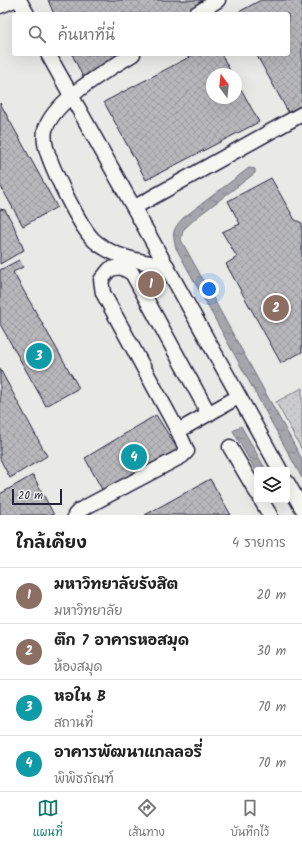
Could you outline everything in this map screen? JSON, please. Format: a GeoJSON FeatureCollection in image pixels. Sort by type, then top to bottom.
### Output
{"type":"FeatureCollection","features":[{"type":"Feature","properties":{"kind":"street"},"geometry":{"type":"LineString","coordinates":[[0,6],[14,0]]}},
{"type":"Feature","properties":{"kind":"street"},"geometry":{"type":"LineString","coordinates":[[19,0],[26,12]]}},
{"type":"Feature","properties":{"kind":"street"},"geometry":{"type":"LineString","coordinates":[[199,12],[218,0]]}},
{"type":"Feature","properties":{"kind":"street"},"geometry":{"type":"LineString","coordinates":[[49,56],[135,207],[238,397],[278,467]]}},
{"type":"Feature","properties":{"kind":"street"},"geometry":{"type":"LineString","coordinates":[[130,56],[71,96],[54,112],[44,132],[46,148],[53,168],[70,202],[94,241],[103,248],[124,257],[167,266]]}},
{"type":"Feature","properties":{"kind":"street"},"geometry":{"type":"LineString","coordinates":[[135,207],[302,114]]}},
{"type":"Feature","properties":{"kind":"street"},"geometry":{"type":"LineString","coordinates":[[75,515],[80,510],[182,456],[187,451],[178,431],[104,293],[101,280],[110,269],[121,267],[132,273],[209,414]]}},
{"type":"Feature","properties":{"kind":"street"},"geometry":{"type":"LineString","coordinates":[[178,431],[238,397]]}},
{"type":"Feature","properties":{"kind":"street"},"geometry":{"type":"LineString","coordinates":[[230,447],[254,488]]}},
{"type":"Feature","properties":{"kind":"street"},"geometry":{"type":"LineString","coordinates":[[290,487],[302,508]]}},
{"type":"Feature","properties":{"kind":"street"},"geometry":{"type":"LineString","coordinates":[[263,503],[270,515]]}},
{"type":"Feature","properties":{"kind":"shaded area"},"geometry":{"type":"Polygon","coordinates":[[[302,388],[302,450],[276,402],[302,388]]]}},
{"type":"Feature","properties":{"kind":"water"},"geometry":{"type":"Polygon","coordinates":[[[249,168],[255,169],[255,173],[197,217],[183,230],[181,240],[302,459],[302,478],[176,248],[174,239],[175,229],[183,218],[249,168]]]}},
{"type":"Feature","properties":{"kind":"water"},"geometry":{"type":"Polygon","coordinates":[[[241,426],[264,467],[254,468],[233,431],[241,426]]]}},
{"type":"Feature","properties":{"kind":"building"},"geometry":{"type":"Polygon","coordinates":[[[48,0],[207,0],[188,12],[53,12],[48,0]]]}},
{"type":"Feature","properties":{"kind":"building"},"geometry":{"type":"Polygon","coordinates":[[[261,0],[302,0],[302,111],[291,117],[257,56],[290,56],[290,12],[239,12],[261,0]]]}},
{"type":"Feature","properties":{"kind":"building"},"geometry":{"type":"Polygon","coordinates":[[[73,56],[117,56],[83,77],[73,56]]]}},
{"type":"Feature","properties":{"kind":"building"},"geometry":{"type":"Polygon","coordinates":[[[191,56],[222,56],[229,68],[206,68],[206,104],[242,104],[242,91],[259,122],[146,180],[104,102],[191,56]]]}},
{"type":"Feature","properties":{"kind":"building"},"geometry":{"type":"Polygon","coordinates":[[[0,103],[57,207],[23,226],[0,185],[0,103]]]}},
{"type":"Feature","properties":{"kind":"building"},"geometry":{"type":"Polygon","coordinates":[[[271,178],[295,220],[302,223],[302,352],[281,363],[226,264],[237,257],[222,232],[240,224],[228,201],[271,178]]]}},
{"type":"Feature","properties":{"kind":"building"},"geometry":{"type":"Polygon","coordinates":[[[0,209],[5,210],[13,224],[24,250],[0,264],[0,209]]]}},
{"type":"Feature","properties":{"kind":"building"},"geometry":{"type":"Polygon","coordinates":[[[19,260],[23,267],[13,272],[79,388],[46,406],[0,324],[0,270],[19,260]]]}},
{"type":"Feature","properties":{"kind":"building"},"geometry":{"type":"Polygon","coordinates":[[[0,369],[47,456],[10,478],[0,459],[0,369]]]}},
{"type":"Feature","properties":{"kind":"building"},"geometry":{"type":"Polygon","coordinates":[[[156,415],[182,456],[106,497],[85,458],[156,415]]]}},
{"type":"Feature","properties":{"kind":"building"},"geometry":{"type":"Polygon","coordinates":[[[33,475],[54,515],[0,515],[0,494],[33,475]]]}},
{"type":"Feature","properties":{"kind":"building"},"geometry":{"type":"Polygon","coordinates":[[[210,479],[231,515],[145,515],[210,479]]]}},
{"type":"Feature","properties":{"kind":"place","name":"มหาวิทยาลัยรังสิต"},"geometry":{"type":"Point","coordinates":[151,284]}},
{"type":"Feature","properties":{"kind":"place","name":"ตึก 7 อาคารหอสมุด"},"geometry":{"type":"Point","coordinates":[276,308]}},
{"type":"Feature","properties":{"kind":"place","name":"หอใน B"},"geometry":{"type":"Point","coordinates":[39,356]}},
{"type":"Feature","properties":{"kind":"place","name":"อาคารพัฒนาแกลลอรี่"},"geometry":{"type":"Point","coordinates":[134,457]}}]}
